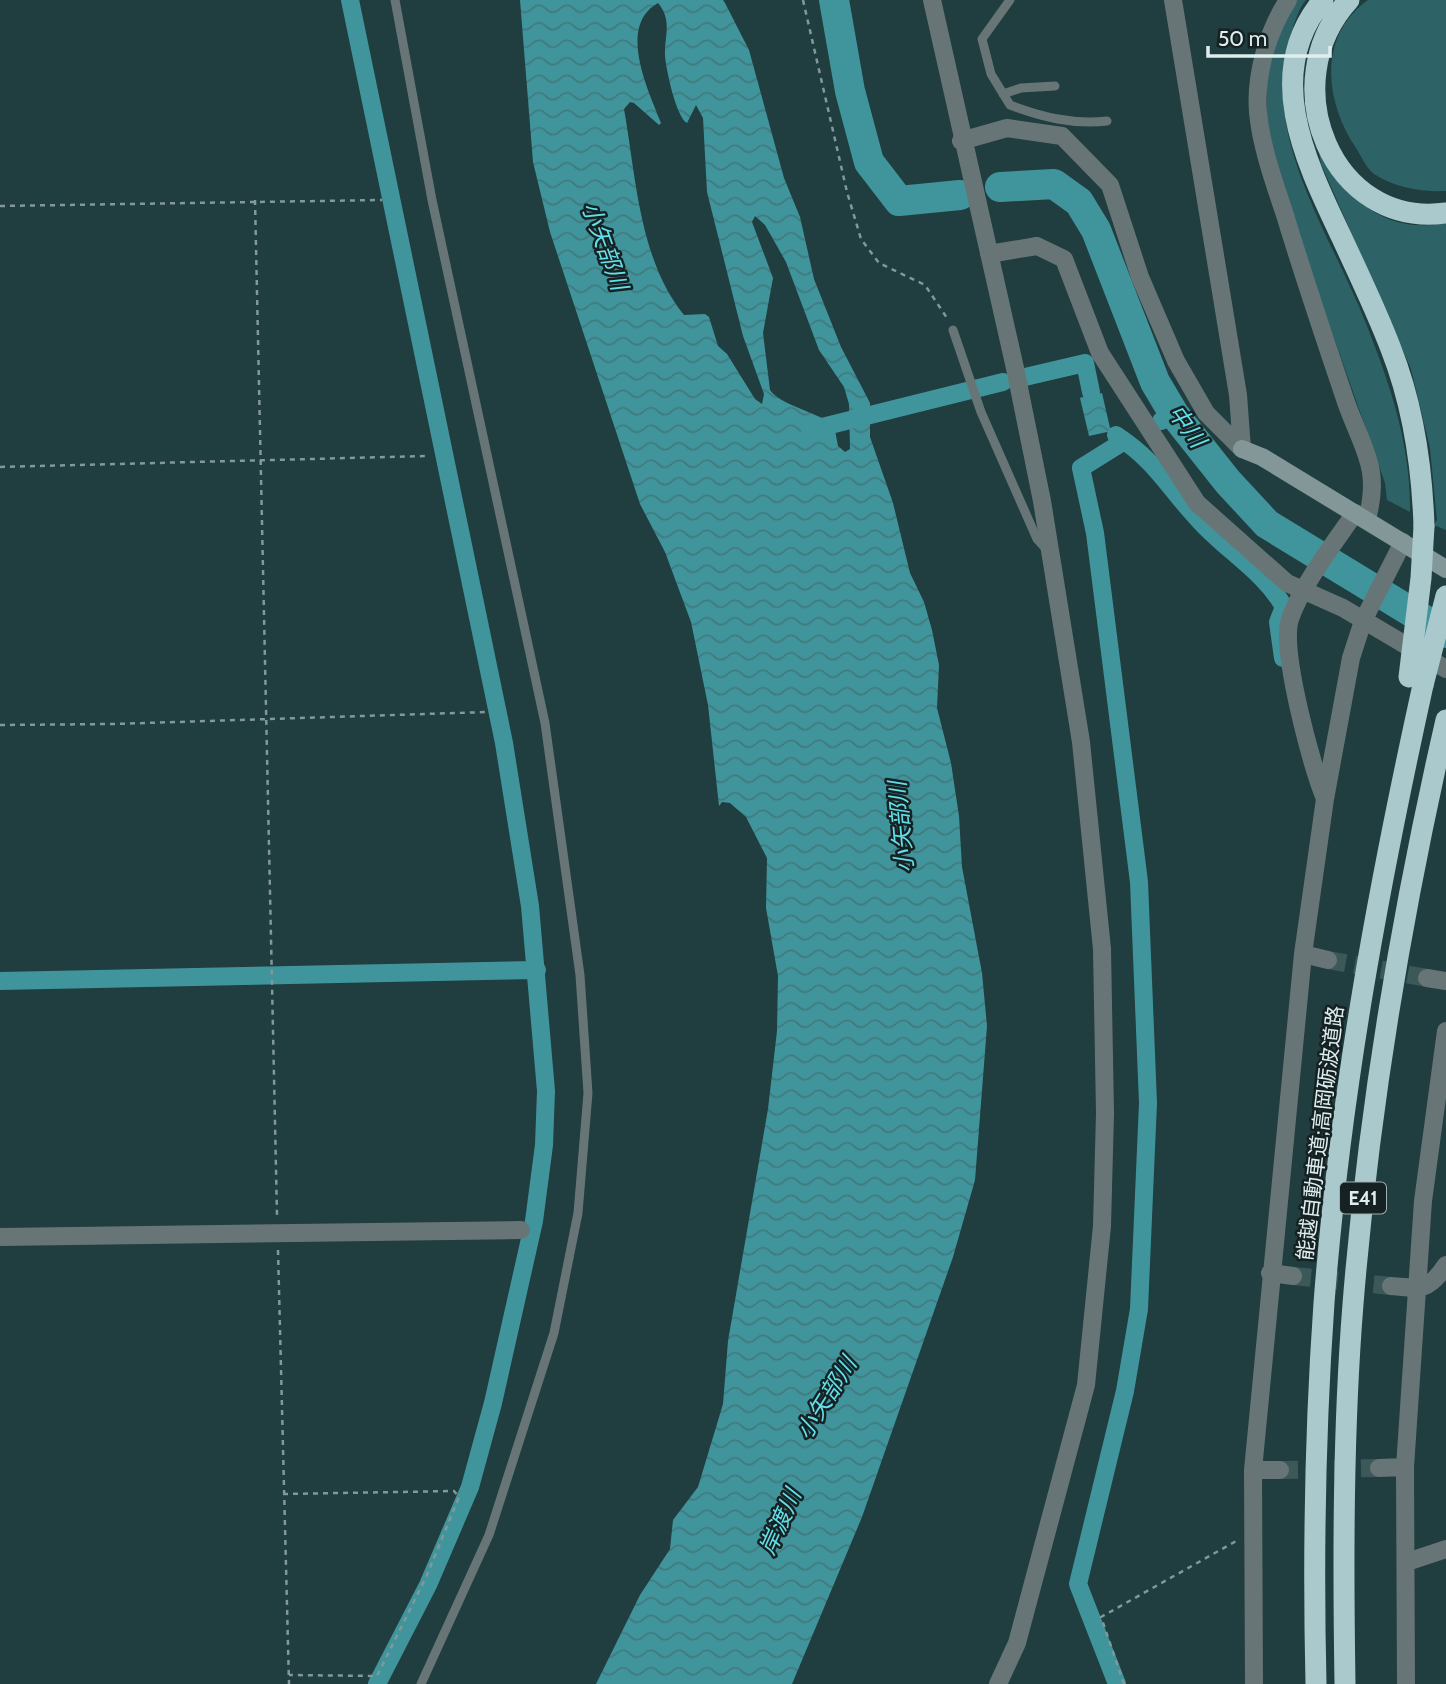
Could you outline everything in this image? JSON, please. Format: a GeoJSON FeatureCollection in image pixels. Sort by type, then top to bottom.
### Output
{"type":"FeatureCollection","features":[{"type":"Feature","properties":{"kind":"highway"},"geometry":{"type":"LineString","coordinates":[[1323,0],[1306,28],[1297,51],[1292,75],[1296,122],[1312,174],[1392,351],[1414,430],[1424,526],[1416,681]]}},
{"type":"Feature","properties":{"kind":"highway"},"geometry":{"type":"LineString","coordinates":[[1349,0],[1321,44],[1314,68],[1315,114],[1324,138],[1340,165],[1363,190],[1408,211],[1446,213]]}},
{"type":"Feature","properties":{"kind":"highway"},"geometry":{"type":"LineString","coordinates":[[1416,681],[1446,596]]}},
{"type":"Feature","properties":{"kind":"highway","name":"能越自動車道;高岡砺波道路"},"geometry":{"type":"LineString","coordinates":[[1315,1684],[1316,1442],[1324,1301],[1379,842],[1416,681]]}},
{"type":"Feature","properties":{"kind":"highway","name":"E41"},"geometry":{"type":"LineString","coordinates":[[1345,1684],[1346,1443],[1353,1305],[1365,1180],[1402,923],[1446,720]]}},
{"type":"Feature","properties":{"kind":"street"},"geometry":{"type":"LineString","coordinates":[[932,0],[961,141],[1015,368],[1050,554],[1081,742],[1102,949],[1105,1113],[1102,1226],[1086,1385],[1017,1643],[998,1684]]}},
{"type":"Feature","properties":{"kind":"street"},"geometry":{"type":"LineString","coordinates":[[1172,0],[1238,395],[1242,449]]}},
{"type":"Feature","properties":{"kind":"street"},"geometry":{"type":"LineString","coordinates":[[1289,0],[1262,67],[1258,112],[1269,165],[1299,261],[1354,425],[1373,470],[1374,492],[1361,516],[1332,547],[1289,621],[1292,672],[1310,760],[1325,799]]}},
{"type":"Feature","properties":{"kind":"street"},"geometry":{"type":"LineString","coordinates":[[961,141],[1007,128],[1062,136],[1110,185],[1140,277],[1175,361],[1206,413],[1242,449],[1361,516],[1446,569]]}},
{"type":"Feature","properties":{"kind":"street"},"geometry":{"type":"LineString","coordinates":[[989,254],[1037,246],[1064,259],[1100,353],[1197,503],[1287,583],[1309,584],[1446,668]]}},
{"type":"Feature","properties":{"kind":"street"},"geometry":{"type":"LineString","coordinates":[[1254,1684],[1253,1470],[1303,954],[1325,799],[1352,657],[1365,616],[1394,565],[1403,542]]}},
{"type":"Feature","properties":{"kind":"street"},"geometry":{"type":"LineString","coordinates":[[1303,954],[1328,960]]}},
{"type":"Feature","properties":{"kind":"street"},"geometry":{"type":"LineString","coordinates":[[1427,978],[1446,981]]}},
{"type":"Feature","properties":{"kind":"street"},"geometry":{"type":"LineString","coordinates":[[1406,1684],[1405,1467],[1423,1202],[1446,1031]]}},
{"type":"Feature","properties":{"kind":"street"},"geometry":{"type":"LineString","coordinates":[[0,1237],[522,1230]]}},
{"type":"Feature","properties":{"kind":"street"},"geometry":{"type":"LineString","coordinates":[[1391,1286],[1416,1289],[1434,1283],[1446,1265]]}},
{"type":"Feature","properties":{"kind":"street"},"geometry":{"type":"LineString","coordinates":[[1270,1273],[1293,1276]]}},
{"type":"Feature","properties":{"kind":"street"},"geometry":{"type":"LineString","coordinates":[[1379,1468],[1405,1467]]}},
{"type":"Feature","properties":{"kind":"street"},"geometry":{"type":"LineString","coordinates":[[1253,1470],[1280,1470]]}},
{"type":"Feature","properties":{"kind":"street"},"geometry":{"type":"LineString","coordinates":[[1407,1562],[1446,1549]]}},
{"type":"Feature","properties":{"kind":"lane"},"geometry":{"type":"LineString","coordinates":[[395,0],[432,200],[545,723],[580,975],[588,1093],[578,1213],[554,1333],[489,1535],[421,1684]]}},
{"type":"Feature","properties":{"kind":"lane"},"geometry":{"type":"LineString","coordinates":[[1010,0],[982,39],[990,74],[1010,105],[1034,114],[1084,124],[1107,121]]}},
{"type":"Feature","properties":{"kind":"lane"},"geometry":{"type":"LineString","coordinates":[[1003,94],[1021,88],[1055,86]]}},
{"type":"Feature","properties":{"kind":"lane"},"geometry":{"type":"LineString","coordinates":[[953,330],[982,412],[1037,539],[1050,554]]}},
{"type":"Feature","properties":{"kind":"path"},"geometry":{"type":"LineString","coordinates":[[803,0],[860,239],[879,263],[925,285],[953,330]]}},
{"type":"Feature","properties":{"kind":"path"},"geometry":{"type":"LineString","coordinates":[[256,200],[289,1684]]}},
{"type":"Feature","properties":{"kind":"path"},"geometry":{"type":"LineString","coordinates":[[0,206],[382,200]]}},
{"type":"Feature","properties":{"kind":"path"},"geometry":{"type":"LineString","coordinates":[[0,467],[427,456]]}},
{"type":"Feature","properties":{"kind":"path"},"geometry":{"type":"LineString","coordinates":[[0,724],[267,720],[487,712]]}},
{"type":"Feature","properties":{"kind":"path"},"geometry":{"type":"LineString","coordinates":[[284,1494],[454,1491],[459,1497],[427,1575],[377,1676],[289,1675]]}},
{"type":"Feature","properties":{"kind":"path"},"geometry":{"type":"LineString","coordinates":[[1124,1684],[1101,1617],[1253,1531]]}},
{"type":"Feature","properties":{"kind":"shaded area"},"geometry":{"type":"Polygon","coordinates":[[[1296,0],[1306,0],[1291,34],[1283,72],[1284,109],[1291,147],[1304,184],[1367,326],[1384,372],[1403,441],[1410,512],[1387,500],[1385,483],[1287,204],[1267,127],[1267,75],[1284,20],[1296,0]]]}},
{"type":"Feature","properties":{"kind":"shaded area"},"geometry":{"type":"Polygon","coordinates":[[[1368,0],[1446,0],[1446,191],[1409,188],[1374,174],[1346,130],[1338,111],[1331,71],[1334,51],[1340,32],[1352,15],[1368,0]]]}},
{"type":"Feature","properties":{"kind":"shaded area"},"geometry":{"type":"Polygon","coordinates":[[[1318,147],[1342,182],[1369,209],[1385,218],[1403,223],[1446,223],[1446,530],[1434,525],[1437,520],[1430,448],[1411,369],[1321,164],[1318,147]]]}},
{"type":"Feature","properties":{"kind":"water"},"geometry":{"type":"Polygon","coordinates":[[[520,0],[723,0],[749,50],[784,178],[800,217],[814,279],[841,347],[870,403],[870,437],[893,503],[910,573],[924,602],[939,665],[937,708],[951,763],[959,816],[962,867],[982,973],[987,1026],[975,1180],[953,1257],[862,1517],[792,1684],[596,1684],[640,1595],[670,1549],[673,1520],[698,1487],[723,1404],[728,1341],[768,1109],[777,1031],[778,976],[766,908],[767,858],[746,817],[730,803],[722,802],[719,806],[708,705],[691,622],[665,552],[640,504],[550,232],[533,162],[520,0]],[[658,3],[646,13],[639,27],[638,42],[644,77],[661,123],[659,125],[634,103],[630,102],[624,109],[636,189],[648,243],[669,293],[684,315],[705,314],[709,317],[718,346],[727,354],[755,399],[762,404],[764,394],[743,336],[707,192],[703,118],[696,105],[687,123],[679,112],[666,62],[667,22],[658,3]],[[755,216],[752,222],[773,278],[763,333],[770,390],[782,400],[834,425],[838,446],[845,452],[850,449],[849,404],[844,387],[819,350],[786,262],[765,225],[755,216]]]}},
{"type":"Feature","properties":{"kind":"water"},"geometry":{"type":"Polygon","coordinates":[[[1097,390],[1098,394],[1102,393],[1110,428],[1117,433],[1114,437],[1107,432],[1089,436],[1080,398],[1097,390]]]}},
{"type":"Feature","properties":{"kind":"waterway"},"geometry":{"type":"LineString","coordinates":[[350,0],[504,743],[530,906],[546,1091],[544,1145],[534,1221],[493,1403],[470,1487],[428,1585],[377,1684]]}},
{"type":"Feature","properties":{"kind":"waterway","name":"中川"},"geometry":{"type":"LineString","coordinates":[[834,0],[850,91],[869,162],[899,201],[960,195]]}},
{"type":"Feature","properties":{"kind":"waterway","name":"中川"},"geometry":{"type":"LineString","coordinates":[[1000,187],[1054,184],[1079,202],[1096,230],[1155,382],[1174,414],[1228,482],[1267,524],[1446,633]]}},
{"type":"Feature","properties":{"kind":"waterway"},"geometry":{"type":"LineString","coordinates":[[1025,377],[1085,363],[1091,392]]}},
{"type":"Feature","properties":{"kind":"waterway"},"geometry":{"type":"LineString","coordinates":[[810,430],[1003,382]]}},
{"type":"Feature","properties":{"kind":"waterway"},"geometry":{"type":"LineString","coordinates":[[1161,421],[1174,414]]}},
{"type":"Feature","properties":{"kind":"waterway"},"geometry":{"type":"LineString","coordinates":[[1116,435],[1142,455],[1209,530],[1276,594],[1284,607],[1278,622],[1283,658]]}},
{"type":"Feature","properties":{"kind":"waterway"},"geometry":{"type":"LineString","coordinates":[[1117,1684],[1078,1584],[1125,1391],[1139,1309],[1148,1103],[1139,882],[1095,533],[1081,468],[1121,443]]}},
{"type":"Feature","properties":{"kind":"waterway"},"geometry":{"type":"LineString","coordinates":[[0,981],[537,970]]}},
{"type":"Feature","properties":{"kind":"tunnel"},"geometry":{"type":"LineString","coordinates":[[1328,960],[1427,978]]}},
{"type":"Feature","properties":{"kind":"tunnel"},"geometry":{"type":"LineString","coordinates":[[1293,1276],[1391,1286]]}},
{"type":"Feature","properties":{"kind":"tunnel"},"geometry":{"type":"LineString","coordinates":[[1280,1470],[1379,1468]]}},
{"type":"Feature","properties":{"kind":"water label","name":"小矢部川"},"geometry":{"type":"Point","coordinates":[605,246]}},
{"type":"Feature","properties":{"kind":"water label","name":"小矢部川"},"geometry":{"type":"Point","coordinates":[901,827]}},
{"type":"Feature","properties":{"kind":"water label","name":"小矢部川"},"geometry":{"type":"Point","coordinates":[826,1398]}},
{"type":"Feature","properties":{"kind":"water label","name":"岸渡川"},"geometry":{"type":"Point","coordinates":[780,1522]}}]}
